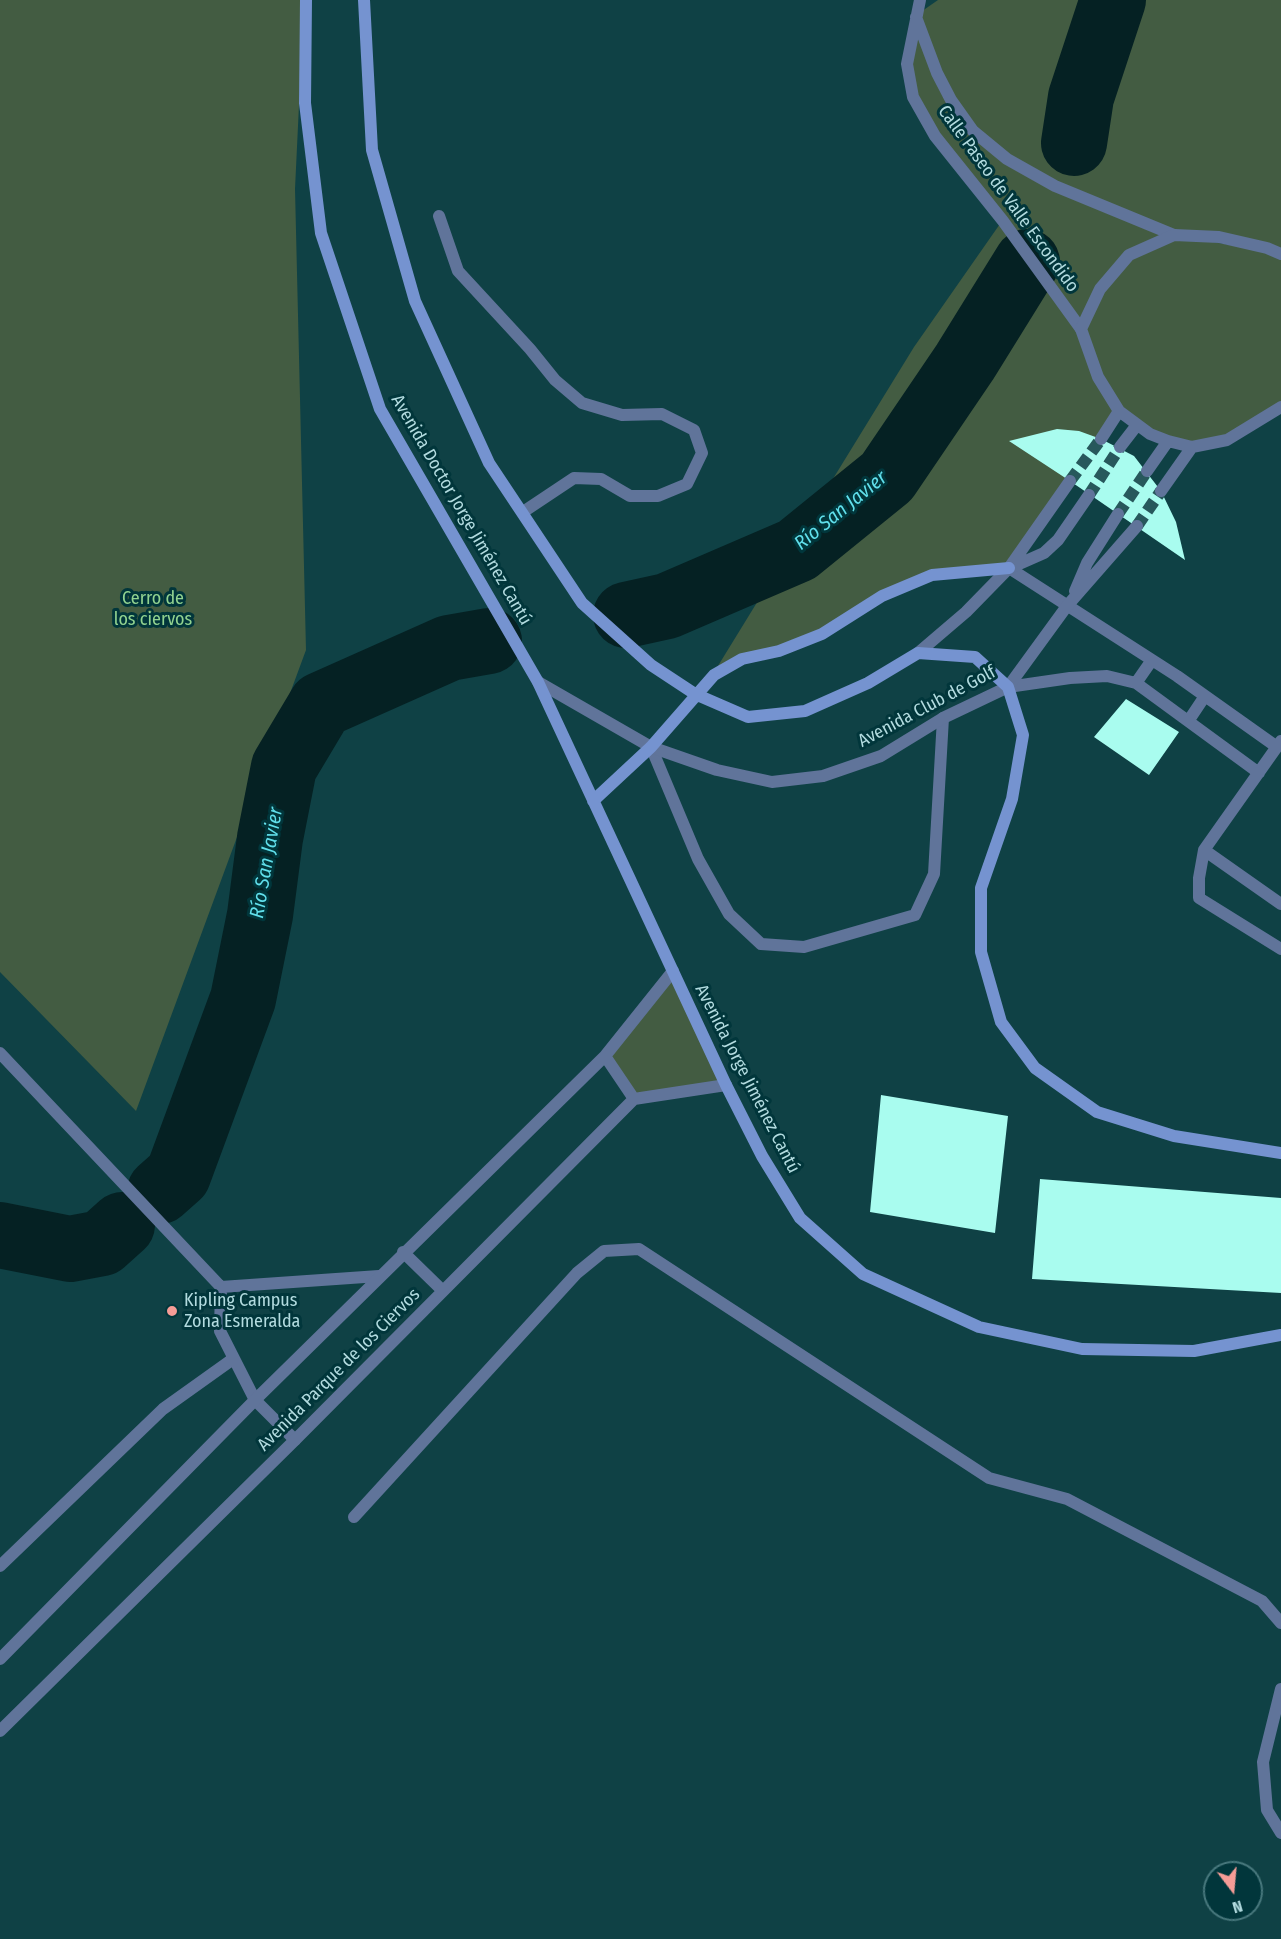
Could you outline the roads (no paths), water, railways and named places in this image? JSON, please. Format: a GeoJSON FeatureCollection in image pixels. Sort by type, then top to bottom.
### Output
{"type":"FeatureCollection","features":[{"type":"Feature","properties":{"kind":"main road","name":"Avenida Doctor Jorge Jiménez Cantú"},"geometry":{"type":"LineString","coordinates":[[306,0],[305,103],[321,233],[376,398],[380,409],[538,682]]}},
{"type":"Feature","properties":{"kind":"main road"},"geometry":{"type":"LineString","coordinates":[[364,0],[372,150],[415,301],[489,463],[582,603],[651,664],[695,694],[748,717],[805,711],[868,683],[918,653],[975,657],[1008,687],[1023,735],[1012,799],[981,888],[981,952],[1001,1022],[1035,1068],[1097,1112],[1174,1136],[1281,1153]]}},
{"type":"Feature","properties":{"kind":"main road"},"geometry":{"type":"LineString","coordinates":[[593,801],[651,747],[714,675],[742,659],[779,651],[822,634],[882,596],[932,575],[1009,568]]}},
{"type":"Feature","properties":{"kind":"main road","name":"Avenida Jorge Jiménez Cantú"},"geometry":{"type":"LineString","coordinates":[[538,682],[726,1085],[762,1156],[800,1218],[863,1274],[980,1327],[1082,1348],[1194,1351],[1281,1335]]}},
{"type":"Feature","properties":{"kind":"street","name":"Calle Paseo de Valle Escondido"},"geometry":{"type":"LineString","coordinates":[[920,0],[907,64],[913,97],[935,136],[1002,221],[1081,329]]}},
{"type":"Feature","properties":{"kind":"street","name":"Calle Paseo de Valle Escondido"},"geometry":{"type":"LineString","coordinates":[[915,16],[951,100],[973,131],[1007,159],[1055,186],[1174,235]]}},
{"type":"Feature","properties":{"kind":"street"},"geometry":{"type":"LineString","coordinates":[[439,216],[458,271],[530,349],[555,380],[582,403],[622,415],[662,414],[694,430],[702,453],[687,484],[658,496],[630,496],[601,479],[574,478],[523,513]]}},
{"type":"Feature","properties":{"kind":"street"},"geometry":{"type":"LineString","coordinates":[[1281,254],[1267,248],[1219,237],[1174,235],[1129,255],[1100,289],[1081,329],[1098,376],[1119,411],[1137,425],[1168,441],[1192,447],[1227,440],[1281,407]]}},
{"type":"Feature","properties":{"kind":"street"},"geometry":{"type":"LineString","coordinates":[[1101,439],[1119,411]]}},
{"type":"Feature","properties":{"kind":"street"},"geometry":{"type":"LineString","coordinates":[[1120,447],[1137,425]]}},
{"type":"Feature","properties":{"kind":"street"},"geometry":{"type":"LineString","coordinates":[[1147,471],[1168,441]]}},
{"type":"Feature","properties":{"kind":"street"},"geometry":{"type":"LineString","coordinates":[[1161,491],[1192,447]]}},
{"type":"Feature","properties":{"kind":"street"},"geometry":{"type":"LineString","coordinates":[[918,653],[966,612],[1009,568],[1070,480]]}},
{"type":"Feature","properties":{"kind":"street"},"geometry":{"type":"LineString","coordinates":[[1009,568],[1044,553],[1058,540],[1089,495]]}},
{"type":"Feature","properties":{"kind":"street","name":"Avenida Club de Golf"},"geometry":{"type":"LineString","coordinates":[[1067,606],[1087,563],[1118,514]]}},
{"type":"Feature","properties":{"kind":"street","name":"Avenida Club de Golf"},"geometry":{"type":"LineString","coordinates":[[538,682],[651,747],[717,770],[772,782],[823,776],[881,756],[943,718],[1008,687],[1067,606],[1137,526]]}},
{"type":"Feature","properties":{"kind":"street"},"geometry":{"type":"LineString","coordinates":[[1009,568],[1279,744],[1204,850],[1199,878],[1199,898],[1277,946],[1281,933]]}},
{"type":"Feature","properties":{"kind":"street"},"geometry":{"type":"LineString","coordinates":[[1136,683],[1152,660]]}},
{"type":"Feature","properties":{"kind":"street"},"geometry":{"type":"LineString","coordinates":[[1008,687],[1070,678],[1107,676],[1136,683],[1259,773]]}},
{"type":"Feature","properties":{"kind":"street"},"geometry":{"type":"LineString","coordinates":[[1189,720],[1205,696]]}},
{"type":"Feature","properties":{"kind":"street"},"geometry":{"type":"LineString","coordinates":[[651,747],[698,859],[729,914],[761,944],[804,947],[915,915],[934,874],[943,718]]}},
{"type":"Feature","properties":{"kind":"street"},"geometry":{"type":"LineString","coordinates":[[1204,850],[1281,904]]}},
{"type":"Feature","properties":{"kind":"street","name":"Avenida Parque de los Ciervos"},"geometry":{"type":"LineString","coordinates":[[0,1659],[403,1252],[605,1056],[673,971]]}},
{"type":"Feature","properties":{"kind":"street"},"geometry":{"type":"LineString","coordinates":[[0,1053],[221,1287],[220,1331],[233,1359],[255,1400],[295,1440]]}},
{"type":"Feature","properties":{"kind":"street"},"geometry":{"type":"LineString","coordinates":[[605,1056],[634,1098],[726,1085]]}},
{"type":"Feature","properties":{"kind":"street","name":"Avenida Parque de los Ciervos"},"geometry":{"type":"LineString","coordinates":[[0,1731],[295,1440],[634,1098]]}},
{"type":"Feature","properties":{"kind":"street"},"geometry":{"type":"LineString","coordinates":[[354,1517],[577,1274],[604,1251],[639,1249],[989,1478],[1067,1499],[1262,1601],[1281,1623]]}},
{"type":"Feature","properties":{"kind":"street"},"geometry":{"type":"LineString","coordinates":[[403,1252],[443,1291]]}},
{"type":"Feature","properties":{"kind":"street"},"geometry":{"type":"LineString","coordinates":[[221,1287],[379,1276]]}},
{"type":"Feature","properties":{"kind":"street"},"geometry":{"type":"LineString","coordinates":[[0,1566],[164,1409],[233,1359]]}},
{"type":"Feature","properties":{"kind":"street"},"geometry":{"type":"LineString","coordinates":[[1281,1689],[1263,1762],[1267,1810],[1281,1833]]}},
{"type":"Feature","properties":{"kind":"waterway","name":"Río San Javier"},"geometry":{"type":"LineString","coordinates":[[1074,143],[1081,97],[1113,0]]}},
{"type":"Feature","properties":{"kind":"waterway","name":"Río San Javier"},"geometry":{"type":"LineString","coordinates":[[626,615],[667,606],[797,550],[887,477],[965,362],[1027,262]]}},
{"type":"Feature","properties":{"kind":"waterway","name":"Río San Javier"},"geometry":{"type":"LineString","coordinates":[[160,1191],[178,1175],[243,999],[260,915],[270,838],[284,767],[321,705],[449,648],[489,641]]}},
{"type":"Feature","properties":{"kind":"waterway","name":"Río San Javier"},"geometry":{"type":"LineString","coordinates":[[0,1235],[70,1249],[102,1243],[122,1225]]}},
{"type":"Feature","properties":{"kind":"tunnel"},"geometry":{"type":"LineString","coordinates":[[1070,481],[1101,439]]}},
{"type":"Feature","properties":{"kind":"tunnel"},"geometry":{"type":"LineString","coordinates":[[1089,495],[1120,447]]}},
{"type":"Feature","properties":{"kind":"tunnel"},"geometry":{"type":"LineString","coordinates":[[1118,514],[1147,471]]}},
{"type":"Feature","properties":{"kind":"tunnel"},"geometry":{"type":"LineString","coordinates":[[1137,526],[1161,491]]}},
{"type":"Feature","properties":{"kind":"place","name":"Kipling Campus Zona Esmeralda"},"geometry":{"type":"Point","coordinates":[172,1311]}},
{"type":"Feature","properties":{"kind":"park label","name":"Cerro de los ciervos"},"geometry":{"type":"Point","coordinates":[153,609]}}]}
